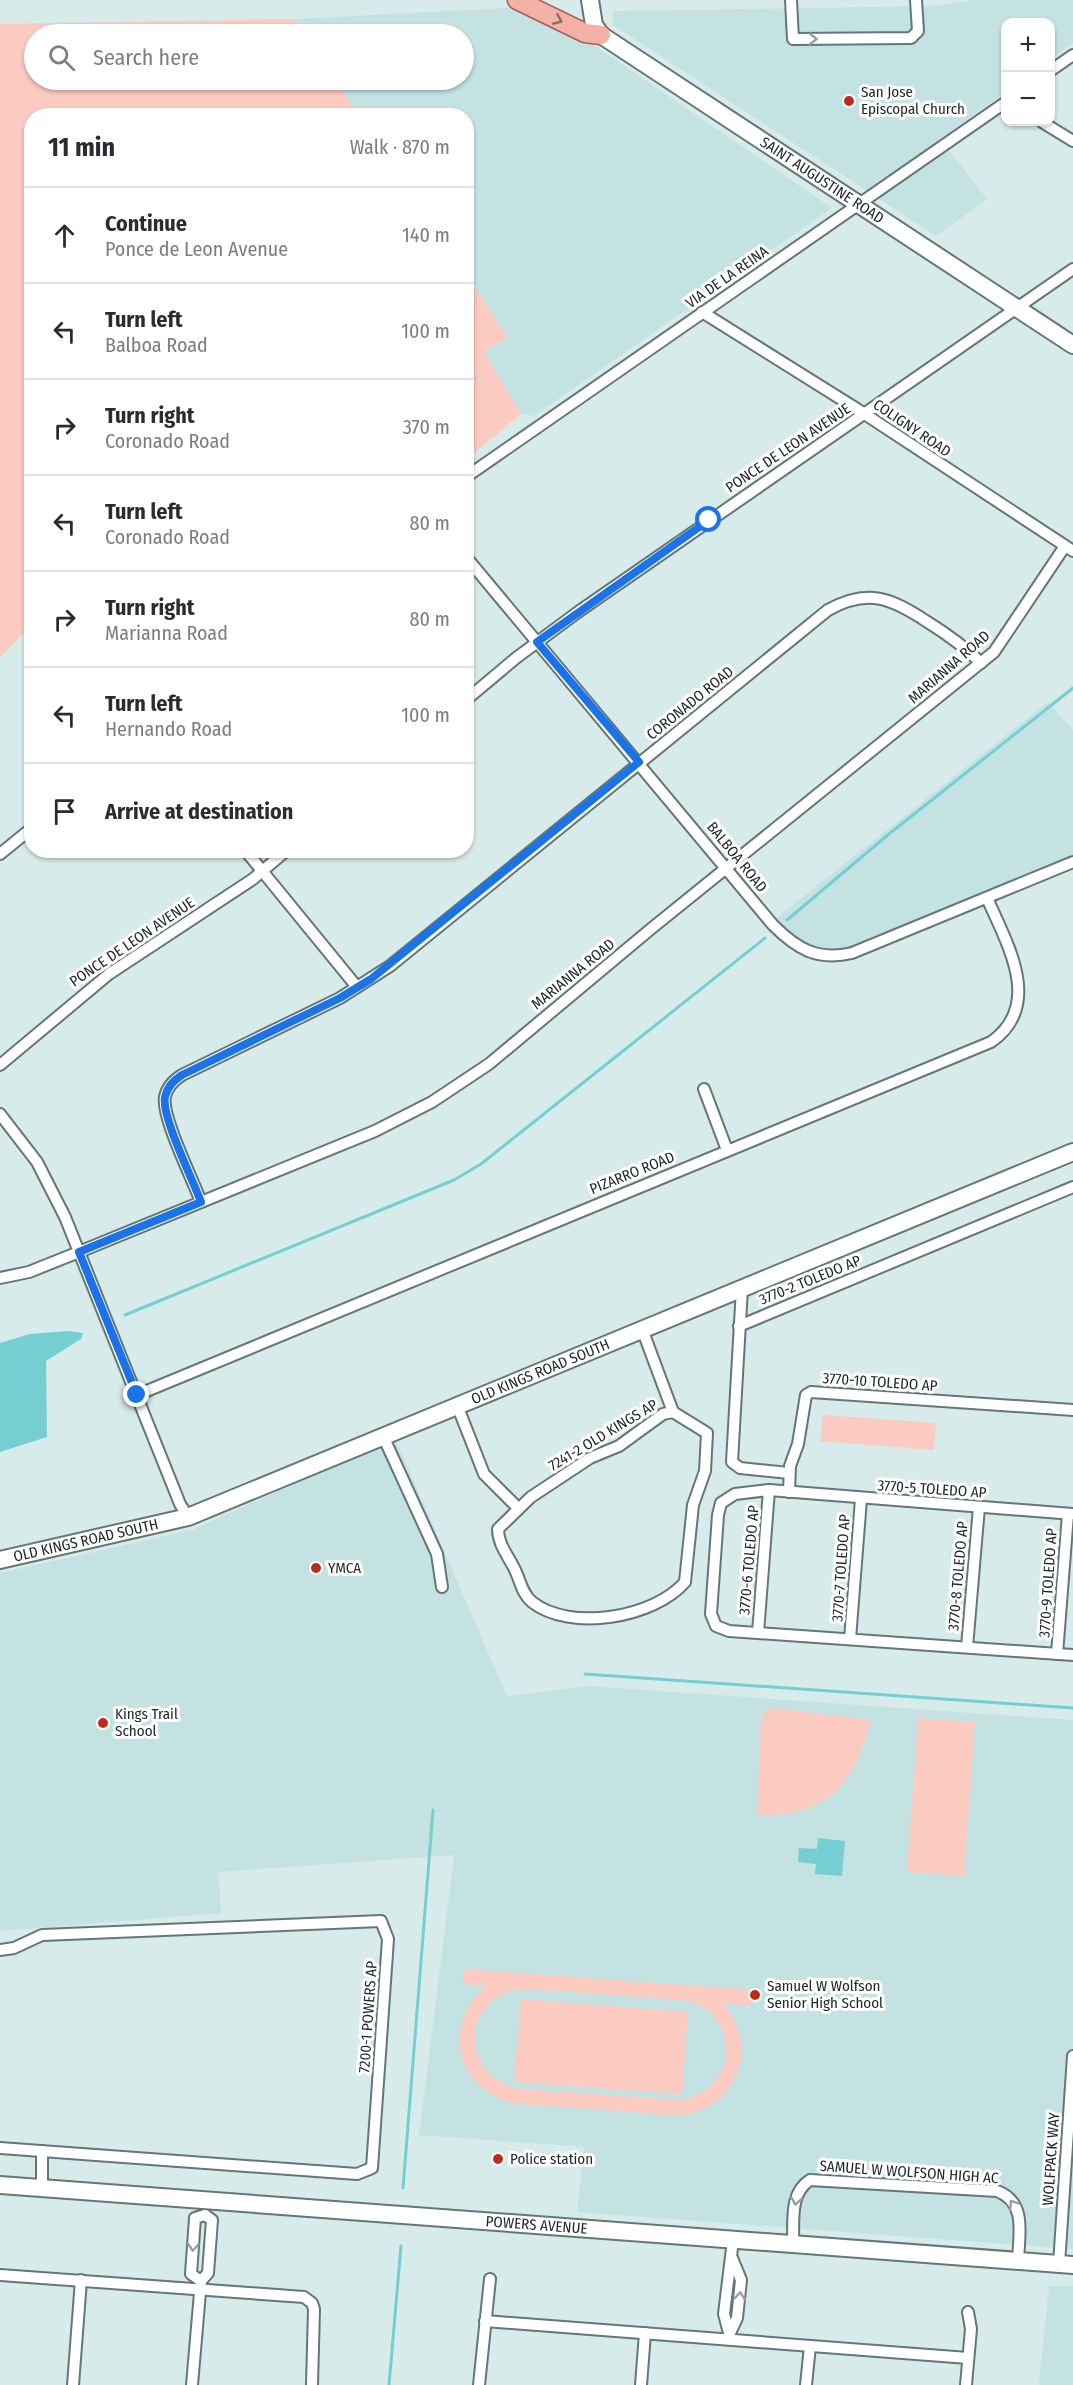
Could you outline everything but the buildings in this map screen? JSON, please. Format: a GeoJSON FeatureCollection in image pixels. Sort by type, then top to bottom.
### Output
{"type":"FeatureCollection","features":[{"type":"Feature","properties":{"kind":"main road"},"geometry":{"type":"LineString","coordinates":[[517,0],[585,33],[601,35]]}},
{"type":"Feature","properties":{"kind":"street"},"geometry":{"type":"LineString","coordinates":[[590,0],[594,25],[601,35]]}},
{"type":"Feature","properties":{"kind":"street"},"geometry":{"type":"LineString","coordinates":[[791,0],[793,39],[910,38],[918,31],[916,0]]}},
{"type":"Feature","properties":{"kind":"street","name":"SAINT AUGUSTINE ROAD"},"geometry":{"type":"LineString","coordinates":[[601,35],[1073,345]]}},
{"type":"Feature","properties":{"kind":"street"},"geometry":{"type":"LineString","coordinates":[[1055,68],[1073,55]]}},
{"type":"Feature","properties":{"kind":"street","name":"VIA DE LA REINA"},"geometry":{"type":"LineString","coordinates":[[474,471],[1001,105]]}},
{"type":"Feature","properties":{"kind":"street"},"geometry":{"type":"LineString","coordinates":[[1049,126],[1073,141]]}},
{"type":"Feature","properties":{"kind":"street","name":"PONCE DE LEON AVENUE"},"geometry":{"type":"LineString","coordinates":[[474,693],[537,642],[1073,269]]}},
{"type":"Feature","properties":{"kind":"street","name":"COLIGNY ROAD"},"geometry":{"type":"LineString","coordinates":[[702,312],[864,414],[1069,548]]}},
{"type":"Feature","properties":{"kind":"street","name":"MARIANNA ROAD"},"geometry":{"type":"LineString","coordinates":[[0,1278],[29,1272],[375,1131],[449,1092],[489,1064],[981,663],[1003,642],[1069,548]]}},
{"type":"Feature","properties":{"kind":"street","name":"BALBOA ROAD"},"geometry":{"type":"LineString","coordinates":[[474,567],[790,942],[814,955],[831,957],[852,953],[1073,862]]}},
{"type":"Feature","properties":{"kind":"street","name":"CORONADO ROAD"},"geometry":{"type":"LineString","coordinates":[[201,1202],[166,1115],[165,1097],[173,1082],[182,1075],[357,987],[390,966],[828,610],[854,599],[877,598],[901,604],[961,643],[981,663]]}},
{"type":"Feature","properties":{"kind":"street"},"geometry":{"type":"LineString","coordinates":[[0,854],[24,834]]}},
{"type":"Feature","properties":{"kind":"street"},"geometry":{"type":"LineString","coordinates":[[251,858],[357,987]]}},
{"type":"Feature","properties":{"kind":"street","name":"PONCE DE LEON AVENUE"},"geometry":{"type":"LineString","coordinates":[[0,1065],[109,974],[262,872],[278,858]]}},
{"type":"Feature","properties":{"kind":"street","name":"PIZARRO ROAD"},"geometry":{"type":"LineString","coordinates":[[137,1395],[985,1045],[998,1036],[1017,1008],[1020,987],[987,898]]}},
{"type":"Feature","properties":{"kind":"street"},"geometry":{"type":"LineString","coordinates":[[704,1089],[728,1150]]}},
{"type":"Feature","properties":{"kind":"street"},"geometry":{"type":"LineString","coordinates":[[0,1114],[20,1138],[48,1181],[79,1252],[180,1504],[188,1517]]}},
{"type":"Feature","properties":{"kind":"street","name":"OLD KINGS ROAD SOUTH"},"geometry":{"type":"LineString","coordinates":[[0,1560],[188,1517],[1073,1152]]}},
{"type":"Feature","properties":{"kind":"street","name":"3770-2 TOLEDO AP"},"geometry":{"type":"LineString","coordinates":[[740,1326],[1073,1187]]}},
{"type":"Feature","properties":{"kind":"street"},"geometry":{"type":"LineString","coordinates":[[742,1288],[732,1462],[740,1468],[789,1473]]}},
{"type":"Feature","properties":{"kind":"street"},"geometry":{"type":"LineString","coordinates":[[642,1329],[673,1412]]}},
{"type":"Feature","properties":{"kind":"street","name":"3770-10 TOLEDO AP"},"geometry":{"type":"LineString","coordinates":[[789,1492],[789,1473],[798,1444],[806,1395],[811,1392],[1073,1410]]}},
{"type":"Feature","properties":{"kind":"street"},"geometry":{"type":"LineString","coordinates":[[457,1405],[484,1474],[518,1508]]}},
{"type":"Feature","properties":{"kind":"street","name":"7241-2 OLD KINGS AP"},"geometry":{"type":"LineString","coordinates":[[673,1412],[707,1432],[704,1479],[693,1505],[685,1582],[659,1602],[636,1613],[619,1616],[564,1617],[554,1615],[524,1595],[517,1574],[498,1541],[498,1528],[518,1508],[590,1458],[619,1446],[663,1414],[673,1412]]}},
{"type":"Feature","properties":{"kind":"street"},"geometry":{"type":"LineString","coordinates":[[383,1436],[437,1554],[442,1587]]}},
{"type":"Feature","properties":{"kind":"street"},"geometry":{"type":"LineString","coordinates":[[789,1492],[769,1490],[735,1494],[721,1503],[718,1515],[711,1614],[716,1626],[723,1630],[758,1633],[1073,1655]]}},
{"type":"Feature","properties":{"kind":"street","name":"3770-6 TOLEDO AP"},"geometry":{"type":"LineString","coordinates":[[758,1633],[769,1490]]}},
{"type":"Feature","properties":{"kind":"street","name":"3770-5 TOLEDO AP"},"geometry":{"type":"LineString","coordinates":[[789,1492],[1071,1514]]}},
{"type":"Feature","properties":{"kind":"street","name":"3770-7 TOLEDO AP"},"geometry":{"type":"LineString","coordinates":[[850,1639],[861,1499]]}},
{"type":"Feature","properties":{"kind":"street","name":"3770-8 TOLEDO AP"},"geometry":{"type":"LineString","coordinates":[[968,1647],[979,1507]]}},
{"type":"Feature","properties":{"kind":"street","name":"3770-9 TOLEDO AP"},"geometry":{"type":"LineString","coordinates":[[1057,1654],[1071,1514]]}},
{"type":"Feature","properties":{"kind":"street","name":"7200-1 POWERS AP"},"geometry":{"type":"LineString","coordinates":[[0,1950],[14,1948],[42,1935],[381,1921],[388,1939],[372,2168],[357,2174],[0,2148]]}},
{"type":"Feature","properties":{"kind":"street","name":"WOLFPACK WAY"},"geometry":{"type":"LineString","coordinates":[[1066,2264],[1073,2056]]}},
{"type":"Feature","properties":{"kind":"street"},"geometry":{"type":"LineString","coordinates":[[42,2151],[42,2188]]}},
{"type":"Feature","properties":{"kind":"street","name":"SAMUEL W WOLFSON HIGH AC"},"geometry":{"type":"LineString","coordinates":[[793,2244],[795,2198],[803,2184],[810,2180],[985,2190],[1006,2195],[1019,2211],[1018,2261]]}},
{"type":"Feature","properties":{"kind":"street","name":"POWERS AVENUE"},"geometry":{"type":"LineString","coordinates":[[0,2186],[42,2188],[205,2208],[733,2240],[1066,2264]]}},
{"type":"Feature","properties":{"kind":"street"},"geometry":{"type":"LineString","coordinates":[[192,2385],[200,2285],[208,2273],[212,2220],[205,2208],[195,2218],[191,2274],[200,2285]]}},
{"type":"Feature","properties":{"kind":"street"},"geometry":{"type":"LineString","coordinates":[[729,2336],[724,2314],[733,2240]]}},
{"type":"Feature","properties":{"kind":"street"},"geometry":{"type":"LineString","coordinates":[[0,2275],[200,2285],[304,2297],[312,2303],[312,2385]]}},
{"type":"Feature","properties":{"kind":"street"},"geometry":{"type":"LineString","coordinates":[[479,2385],[490,2279]]}},
{"type":"Feature","properties":{"kind":"street"},"geometry":{"type":"LineString","coordinates":[[73,2385],[81,2280]]}},
{"type":"Feature","properties":{"kind":"street"},"geometry":{"type":"LineString","coordinates":[[966,2385],[971,2329],[968,2312]]}},
{"type":"Feature","properties":{"kind":"street"},"geometry":{"type":"LineString","coordinates":[[485,2321],[645,2333],[729,2336],[810,2346],[968,2358]]}},
{"type":"Feature","properties":{"kind":"street"},"geometry":{"type":"LineString","coordinates":[[641,2385],[645,2333]]}},
{"type":"Feature","properties":{"kind":"street"},"geometry":{"type":"LineString","coordinates":[[806,2385],[810,2346]]}},
{"type":"Feature","properties":{"kind":"shaded area"},"geometry":{"type":"Polygon","coordinates":[[[975,0],[1073,0],[1073,43],[1055,56],[1055,18],[1001,18],[1001,95],[940,139],[987,199],[936,236],[613,25],[613,11],[932,6],[975,0]]]}},
{"type":"Feature","properties":{"kind":"shaded area"},"geometry":{"type":"Polygon","coordinates":[[[507,8],[594,45],[832,208],[534,416],[521,414],[484,353],[507,337],[474,287],[474,108],[354,108],[342,90],[474,90],[474,24],[298,24],[294,19],[507,8]]]}},
{"type":"Feature","properties":{"kind":"shaded area"},"geometry":{"type":"Polygon","coordinates":[[[294,19],[298,24],[24,24],[24,90],[342,90],[354,108],[24,108],[24,633],[0,657],[0,24],[294,19]]]}},
{"type":"Feature","properties":{"kind":"shaded area"},"geometry":{"type":"Polygon","coordinates":[[[474,287],[507,337],[484,353],[521,414],[474,453],[474,287]]]}},
{"type":"Feature","properties":{"kind":"shaded area"},"geometry":{"type":"Polygon","coordinates":[[[1048,702],[1073,730],[1073,855],[842,950],[801,945],[775,919],[1048,702]]]}},
{"type":"Feature","properties":{"kind":"shaded area"},"geometry":{"type":"Polygon","coordinates":[[[823,1415],[936,1423],[934,1450],[820,1441],[823,1415]]]}},
{"type":"Feature","properties":{"kind":"shaded area","name":"Samuel W Wolfson Senior High School"},"geometry":{"type":"Polygon","coordinates":[[[395,1438],[507,1696],[588,1686],[1073,1720],[1073,2249],[577,2212],[584,2147],[419,2135],[454,1855],[218,1872],[221,1913],[0,1931],[0,1573],[192,1530],[395,1438]]]}},
{"type":"Feature","properties":{"kind":"shaded area"},"geometry":{"type":"Polygon","coordinates":[[[771,1708],[871,1720],[855,1765],[847,1778],[826,1799],[812,1807],[790,1813],[757,1816],[761,1717],[771,1708]]]}},
{"type":"Feature","properties":{"kind":"shaded area"},"geometry":{"type":"Polygon","coordinates":[[[918,1718],[975,1722],[964,1876],[907,1872],[918,1718]]]}},
{"type":"Feature","properties":{"kind":"shaded area"},"geometry":{"type":"Polygon","coordinates":[[[464,1969],[753,1990],[752,2005],[723,2004],[736,2025],[742,2050],[739,2067],[728,2090],[715,2102],[700,2110],[670,2115],[519,2104],[498,2098],[482,2087],[469,2073],[462,2056],[460,2038],[463,2020],[471,2002],[486,1986],[463,1984],[464,1969]],[[528,1989],[506,1993],[490,2003],[479,2017],[475,2035],[477,2052],[485,2068],[499,2081],[520,2089],[681,2100],[701,2093],[715,2081],[723,2066],[726,2050],[724,2033],[715,2018],[701,2006],[681,2000],[528,1989]]]}},
{"type":"Feature","properties":{"kind":"shaded area"},"geometry":{"type":"Polygon","coordinates":[[[521,1999],[688,2012],[682,2094],[514,2082],[521,1999]]]}},
{"type":"Feature","properties":{"kind":"shaded area"},"geometry":{"type":"Polygon","coordinates":[[[1049,2286],[1073,2286],[1073,2385],[1039,2385],[1049,2286]]]}},
{"type":"Feature","properties":{"kind":"water"},"geometry":{"type":"Polygon","coordinates":[[[68,1331],[83,1333],[81,1339],[46,1361],[47,1437],[0,1452],[0,1343],[30,1334],[68,1331]]]}},
{"type":"Feature","properties":{"kind":"water"},"geometry":{"type":"Polygon","coordinates":[[[818,1838],[845,1841],[842,1876],[815,1874],[816,1864],[798,1862],[799,1848],[817,1849],[818,1838]]]}},
{"type":"Feature","properties":{"kind":"waterway"},"geometry":{"type":"LineString","coordinates":[[787,920],[889,834],[1073,688]]}},
{"type":"Feature","properties":{"kind":"waterway"},"geometry":{"type":"LineString","coordinates":[[125,1315],[454,1180],[481,1164],[765,938]]}},
{"type":"Feature","properties":{"kind":"waterway"},"geometry":{"type":"LineString","coordinates":[[585,1674],[1073,1708]]}},
{"type":"Feature","properties":{"kind":"waterway"},"geometry":{"type":"LineString","coordinates":[[403,2188],[433,1810]]}},
{"type":"Feature","properties":{"kind":"waterway"},"geometry":{"type":"LineString","coordinates":[[389,2385],[401,2246]]}},
{"type":"Feature","properties":{"kind":"place","name":"San Jose Episcopal Church"},"geometry":{"type":"Point","coordinates":[849,101]}},
{"type":"Feature","properties":{"kind":"place","name":"YMCA"},"geometry":{"type":"Point","coordinates":[316,1568]}},
{"type":"Feature","properties":{"kind":"place","name":"Kings Trail School"},"geometry":{"type":"Point","coordinates":[103,1723]}},
{"type":"Feature","properties":{"kind":"place","name":"Samuel W Wolfson Senior High School"},"geometry":{"type":"Point","coordinates":[755,1995]}},
{"type":"Feature","properties":{"kind":"place","name":"Police station"},"geometry":{"type":"Point","coordinates":[498,2159]}},
{"type":"Feature","properties":{"kind":"route"},"geometry":{"type":"LineString","coordinates":[[137,1395],[79,1252],[201,1202],[166,1115],[164,1107],[167,1090],[182,1075],[340,998],[390,966],[639,762],[537,642],[709,520]]}}]}
